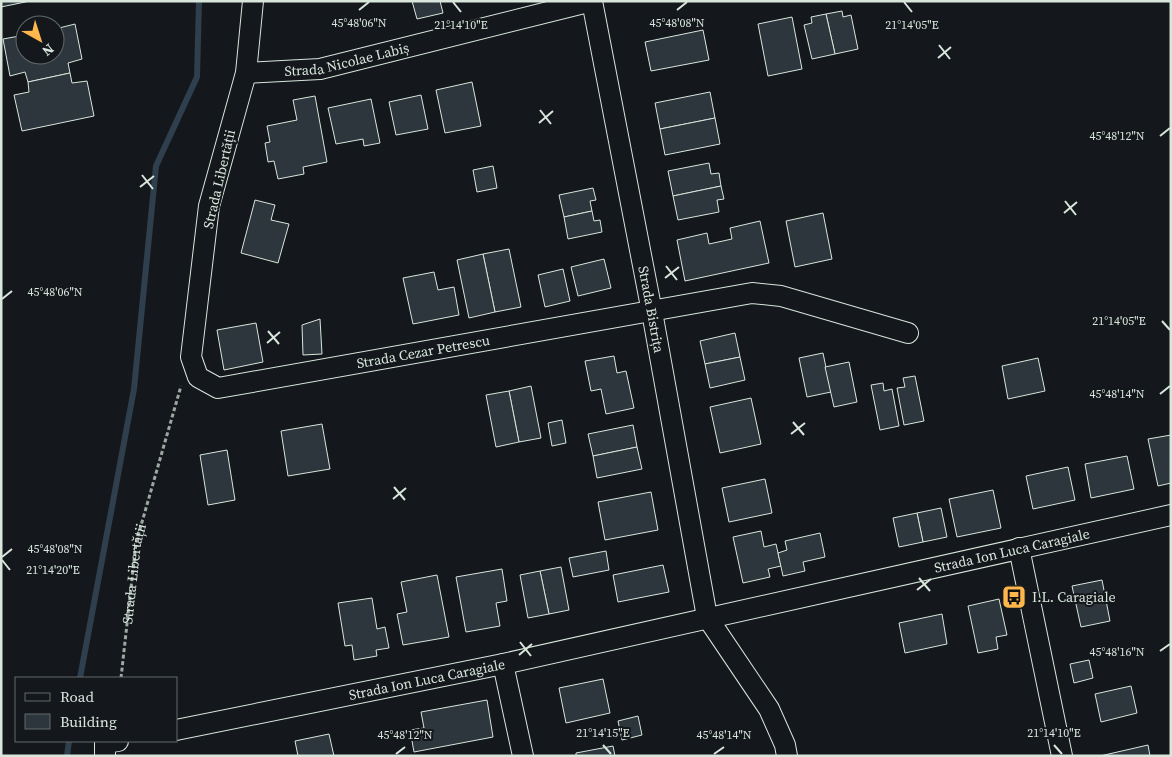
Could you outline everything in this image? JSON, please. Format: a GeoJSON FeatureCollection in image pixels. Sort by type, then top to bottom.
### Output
{"type":"FeatureCollection","features":[{"type":"Feature","properties":{"kind":"street","name":"Strada Libertății"},"geometry":{"type":"LineString","coordinates":[[198,377],[191,357],[209,206],[246,73],[253,1]]}},
{"type":"Feature","properties":{"kind":"street","name":"Strada Nicolae Labiș"},"geometry":{"type":"LineString","coordinates":[[246,73],[320,69],[592,1]]}},
{"type":"Feature","properties":{"kind":"street","name":"Strada Bistrița"},"geometry":{"type":"LineString","coordinates":[[592,1],[652,312],[707,617]]}},
{"type":"Feature","properties":{"kind":"street","name":"Strada Cezar Petrescu"},"geometry":{"type":"LineString","coordinates":[[198,377],[218,388],[752,293],[781,296],[908,333]]}},
{"type":"Feature","properties":{"kind":"street","name":"Strada Ion Luca Caragiale"},"geometry":{"type":"LineString","coordinates":[[178,730],[503,664],[1171,515]]}},
{"type":"Feature","properties":{"kind":"street"},"geometry":{"type":"LineString","coordinates":[[1019,548],[1062,756]]}},
{"type":"Feature","properties":{"kind":"street"},"geometry":{"type":"LineString","coordinates":[[707,617],[769,709],[788,756]]}},
{"type":"Feature","properties":{"kind":"street"},"geometry":{"type":"LineString","coordinates":[[503,664],[522,756]]}},
{"type":"Feature","properties":{"kind":"path","name":"Strada Libertății"},"geometry":{"type":"LineString","coordinates":[[121,677],[136,543],[168,427],[191,357]]}},
{"type":"Feature","properties":{"kind":"building"},"geometry":{"type":"Polygon","coordinates":[[[1,1],[30,1],[1,7],[1,1]]]}},
{"type":"Feature","properties":{"kind":"building"},"geometry":{"type":"Polygon","coordinates":[[[412,1],[440,1],[443,13],[417,19],[412,1]]]}},
{"type":"Feature","properties":{"kind":"building"},"geometry":{"type":"Polygon","coordinates":[[[842,11],[843,17],[851,15],[858,49],[835,54],[826,14],[842,11]]]}},
{"type":"Feature","properties":{"kind":"building"},"geometry":{"type":"Polygon","coordinates":[[[826,14],[835,54],[812,59],[804,25],[812,23],[811,17],[826,14]]]}},
{"type":"Feature","properties":{"kind":"building"},"geometry":{"type":"Polygon","coordinates":[[[792,17],[802,69],[768,76],[758,24],[792,17]]]}},
{"type":"Feature","properties":{"kind":"building"},"geometry":{"type":"Polygon","coordinates":[[[75,24],[82,59],[68,63],[70,73],[28,82],[25,72],[10,76],[3,39],[15,37],[15,65],[65,65],[65,26],[75,24]]]}},
{"type":"Feature","properties":{"kind":"building"},"geometry":{"type":"Polygon","coordinates":[[[703,30],[709,60],[651,71],[645,42],[703,30]]]}},
{"type":"Feature","properties":{"kind":"building"},"geometry":{"type":"Polygon","coordinates":[[[70,73],[72,83],[87,81],[94,116],[22,131],[14,95],[29,92],[28,82],[70,73]]]}},
{"type":"Feature","properties":{"kind":"building"},"geometry":{"type":"Polygon","coordinates":[[[472,82],[481,126],[445,133],[436,90],[472,82]]]}},
{"type":"Feature","properties":{"kind":"building"},"geometry":{"type":"Polygon","coordinates":[[[710,92],[715,118],[660,129],[655,103],[710,92]]]}},
{"type":"Feature","properties":{"kind":"building"},"geometry":{"type":"Polygon","coordinates":[[[421,95],[428,129],[396,135],[389,102],[421,95]]]}},
{"type":"Feature","properties":{"kind":"building"},"geometry":{"type":"Polygon","coordinates":[[[315,96],[327,162],[303,167],[304,174],[278,179],[274,161],[268,162],[265,143],[270,142],[267,126],[297,120],[293,100],[315,96]]]}},
{"type":"Feature","properties":{"kind":"building"},"geometry":{"type":"Polygon","coordinates":[[[371,99],[380,143],[364,146],[363,139],[336,144],[328,108],[371,99]]]}},
{"type":"Feature","properties":{"kind":"building"},"geometry":{"type":"Polygon","coordinates":[[[715,118],[720,144],[665,155],[660,129],[715,118]]]}},
{"type":"Feature","properties":{"kind":"building"},"geometry":{"type":"Polygon","coordinates":[[[709,163],[711,174],[719,173],[721,186],[673,196],[668,171],[709,163]]]}},
{"type":"Feature","properties":{"kind":"building"},"geometry":{"type":"Polygon","coordinates":[[[493,166],[497,188],[477,192],[473,170],[493,166]]]}},
{"type":"Feature","properties":{"kind":"building"},"geometry":{"type":"Polygon","coordinates":[[[721,186],[724,199],[717,200],[719,212],[678,220],[673,196],[721,186]]]}},
{"type":"Feature","properties":{"kind":"building"},"geometry":{"type":"Polygon","coordinates":[[[593,188],[596,200],[590,201],[592,211],[564,217],[559,195],[593,188]]]}},
{"type":"Feature","properties":{"kind":"building"},"geometry":{"type":"Polygon","coordinates":[[[255,200],[275,205],[271,220],[289,224],[278,263],[241,253],[255,200]]]}},
{"type":"Feature","properties":{"kind":"building"},"geometry":{"type":"Polygon","coordinates":[[[592,211],[594,221],[600,220],[602,232],[568,239],[564,217],[592,211]]]}},
{"type":"Feature","properties":{"kind":"building"},"geometry":{"type":"Polygon","coordinates":[[[823,213],[832,259],[795,267],[786,221],[823,213]]]}},
{"type":"Feature","properties":{"kind":"building"},"geometry":{"type":"Polygon","coordinates":[[[760,221],[769,263],[685,281],[677,240],[707,233],[709,244],[732,239],[730,228],[760,221]]]}},
{"type":"Feature","properties":{"kind":"building"},"geometry":{"type":"Polygon","coordinates":[[[509,249],[521,307],[495,312],[483,254],[509,249]]]}},
{"type":"Feature","properties":{"kind":"building"},"geometry":{"type":"Polygon","coordinates":[[[483,254],[495,312],[469,318],[457,260],[483,254]]]}},
{"type":"Feature","properties":{"kind":"building"},"geometry":{"type":"Polygon","coordinates":[[[604,259],[611,288],[578,296],[571,267],[604,259]]]}},
{"type":"Feature","properties":{"kind":"building"},"geometry":{"type":"Polygon","coordinates":[[[563,269],[570,301],[545,307],[538,275],[563,269]]]}},
{"type":"Feature","properties":{"kind":"building"},"geometry":{"type":"Polygon","coordinates":[[[434,272],[438,290],[454,287],[459,315],[413,324],[403,278],[434,272]]]}},
{"type":"Feature","properties":{"kind":"building"},"geometry":{"type":"Polygon","coordinates":[[[320,319],[322,354],[303,355],[302,325],[320,319]]]}},
{"type":"Feature","properties":{"kind":"building"},"geometry":{"type":"Polygon","coordinates":[[[256,323],[263,362],[224,370],[217,330],[256,323]]]}},
{"type":"Feature","properties":{"kind":"building"},"geometry":{"type":"Polygon","coordinates":[[[735,333],[740,357],[705,364],[700,341],[735,333]]]}},
{"type":"Feature","properties":{"kind":"building"},"geometry":{"type":"Polygon","coordinates":[[[823,353],[831,392],[807,397],[799,358],[823,353]]]}},
{"type":"Feature","properties":{"kind":"building"},"geometry":{"type":"Polygon","coordinates":[[[614,356],[617,373],[626,371],[634,408],[606,414],[601,389],[591,391],[585,361],[614,356]]]}},
{"type":"Feature","properties":{"kind":"building"},"geometry":{"type":"Polygon","coordinates":[[[740,357],[745,380],[710,388],[705,364],[740,357]]]}},
{"type":"Feature","properties":{"kind":"building"},"geometry":{"type":"Polygon","coordinates":[[[1038,358],[1045,391],[1008,399],[1002,366],[1038,358]]]}},
{"type":"Feature","properties":{"kind":"building"},"geometry":{"type":"Polygon","coordinates":[[[849,362],[857,402],[834,407],[825,367],[849,362]]]}},
{"type":"Feature","properties":{"kind":"building"},"geometry":{"type":"Polygon","coordinates":[[[915,376],[924,421],[904,425],[897,388],[905,387],[903,378],[915,376]]]}},
{"type":"Feature","properties":{"kind":"building"},"geometry":{"type":"Polygon","coordinates":[[[883,383],[884,391],[892,389],[899,426],[880,430],[871,385],[883,383]]]}},
{"type":"Feature","properties":{"kind":"building"},"geometry":{"type":"Polygon","coordinates":[[[531,386],[541,438],[519,442],[509,391],[531,386]]]}},
{"type":"Feature","properties":{"kind":"building"},"geometry":{"type":"Polygon","coordinates":[[[509,391],[519,442],[496,447],[486,395],[509,391]]]}},
{"type":"Feature","properties":{"kind":"building"},"geometry":{"type":"Polygon","coordinates":[[[751,398],[761,444],[720,453],[710,407],[751,398]]]}},
{"type":"Feature","properties":{"kind":"building"},"geometry":{"type":"Polygon","coordinates":[[[562,420],[566,443],[552,446],[548,423],[562,420]]]}},
{"type":"Feature","properties":{"kind":"building"},"geometry":{"type":"Polygon","coordinates":[[[322,424],[330,469],[288,476],[281,431],[322,424]]]}},
{"type":"Feature","properties":{"kind":"building"},"geometry":{"type":"Polygon","coordinates":[[[633,425],[637,447],[593,456],[588,434],[633,425]]]}},
{"type":"Feature","properties":{"kind":"building"},"geometry":{"type":"Polygon","coordinates":[[[1171,435],[1171,483],[1158,486],[1148,439],[1171,435]]]}},
{"type":"Feature","properties":{"kind":"building"},"geometry":{"type":"Polygon","coordinates":[[[637,447],[642,469],[597,478],[593,456],[637,447]]]}},
{"type":"Feature","properties":{"kind":"building"},"geometry":{"type":"Polygon","coordinates":[[[227,450],[235,500],[208,505],[200,455],[227,450]]]}},
{"type":"Feature","properties":{"kind":"building"},"geometry":{"type":"Polygon","coordinates":[[[1127,456],[1134,489],[1091,498],[1085,464],[1127,456]]]}},
{"type":"Feature","properties":{"kind":"building"},"geometry":{"type":"Polygon","coordinates":[[[1068,467],[1075,500],[1033,509],[1026,476],[1068,467]]]}},
{"type":"Feature","properties":{"kind":"building"},"geometry":{"type":"Polygon","coordinates":[[[765,479],[772,513],[729,522],[722,488],[765,479]]]}},
{"type":"Feature","properties":{"kind":"building"},"geometry":{"type":"Polygon","coordinates":[[[993,490],[1001,528],[957,537],[949,499],[993,490]]]}},
{"type":"Feature","properties":{"kind":"building"},"geometry":{"type":"Polygon","coordinates":[[[651,492],[658,530],[605,540],[598,502],[651,492]]]}},
{"type":"Feature","properties":{"kind":"building"},"geometry":{"type":"Polygon","coordinates":[[[941,508],[947,537],[923,542],[917,513],[941,508]]]}},
{"type":"Feature","properties":{"kind":"building"},"geometry":{"type":"Polygon","coordinates":[[[917,513],[923,542],[899,547],[893,518],[917,513]]]}},
{"type":"Feature","properties":{"kind":"building"},"geometry":{"type":"Polygon","coordinates":[[[761,531],[764,547],[776,544],[781,566],[768,569],[770,577],[743,583],[733,537],[761,531]]]}},
{"type":"Feature","properties":{"kind":"building"},"geometry":{"type":"Polygon","coordinates":[[[820,533],[825,557],[803,562],[805,571],[783,576],[778,553],[787,550],[785,541],[820,533]]]}},
{"type":"Feature","properties":{"kind":"building"},"geometry":{"type":"Polygon","coordinates":[[[606,551],[609,570],[573,577],[569,558],[606,551]]]}},
{"type":"Feature","properties":{"kind":"building"},"geometry":{"type":"Polygon","coordinates":[[[663,565],[669,592],[618,602],[613,575],[663,565]]]}},
{"type":"Feature","properties":{"kind":"building"},"geometry":{"type":"Polygon","coordinates":[[[561,567],[569,610],[549,614],[540,571],[561,567]]]}},
{"type":"Feature","properties":{"kind":"building"},"geometry":{"type":"Polygon","coordinates":[[[502,569],[507,601],[496,603],[500,626],[466,632],[456,577],[502,569]]]}},
{"type":"Feature","properties":{"kind":"building"},"geometry":{"type":"Polygon","coordinates":[[[540,571],[549,614],[528,618],[520,575],[540,571]]]}},
{"type":"Feature","properties":{"kind":"building"},"geometry":{"type":"Polygon","coordinates":[[[437,575],[449,637],[403,645],[397,614],[407,612],[401,582],[437,575]]]}},
{"type":"Feature","properties":{"kind":"building"},"geometry":{"type":"Polygon","coordinates":[[[1102,580],[1110,621],[1081,627],[1072,586],[1102,580]]]}},
{"type":"Feature","properties":{"kind":"building"},"geometry":{"type":"Polygon","coordinates":[[[372,598],[377,629],[385,627],[389,648],[376,650],[377,656],[354,660],[352,645],[345,646],[338,603],[372,598]]]}},
{"type":"Feature","properties":{"kind":"building"},"geometry":{"type":"Polygon","coordinates":[[[999,599],[1007,635],[996,637],[998,649],[978,653],[968,606],[999,599]]]}},
{"type":"Feature","properties":{"kind":"building"},"geometry":{"type":"Polygon","coordinates":[[[942,614],[947,644],[905,653],[899,623],[942,614]]]}},
{"type":"Feature","properties":{"kind":"building"},"geometry":{"type":"Polygon","coordinates":[[[1089,660],[1093,678],[1074,683],[1070,664],[1089,660]]]}},
{"type":"Feature","properties":{"kind":"building"},"geometry":{"type":"Polygon","coordinates":[[[603,679],[610,713],[566,723],[559,688],[603,679]]]}},
{"type":"Feature","properties":{"kind":"building"},"geometry":{"type":"Polygon","coordinates":[[[1131,686],[1137,713],[1101,722],[1095,694],[1131,686]]]}},
{"type":"Feature","properties":{"kind":"building"},"geometry":{"type":"Polygon","coordinates":[[[487,700],[493,737],[414,752],[410,730],[424,728],[421,712],[487,700]]]}},
{"type":"Feature","properties":{"kind":"building"},"geometry":{"type":"Polygon","coordinates":[[[638,716],[642,735],[622,740],[618,721],[638,716]]]}},
{"type":"Feature","properties":{"kind":"building"},"geometry":{"type":"Polygon","coordinates":[[[329,734],[334,756],[298,756],[295,741],[329,734]]]}},
{"type":"Feature","properties":{"kind":"building"},"geometry":{"type":"Polygon","coordinates":[[[1148,745],[1150,756],[1100,756],[1148,745]]]}},
{"type":"Feature","properties":{"kind":"building"},"geometry":{"type":"Polygon","coordinates":[[[613,746],[615,756],[576,756],[576,753],[613,746]]]}},
{"type":"Feature","properties":{"kind":"waterway"},"geometry":{"type":"LineString","coordinates":[[80,677],[134,389],[156,166],[197,77],[199,1]]}},
{"type":"Feature","properties":{"kind":"waterway"},"geometry":{"type":"LineString","coordinates":[[67,756],[69,742]]}},
{"type":"Feature","properties":{"kind":"place","name":"I.L. Caragiale"},"geometry":{"type":"Point","coordinates":[1014,597]}}]}
